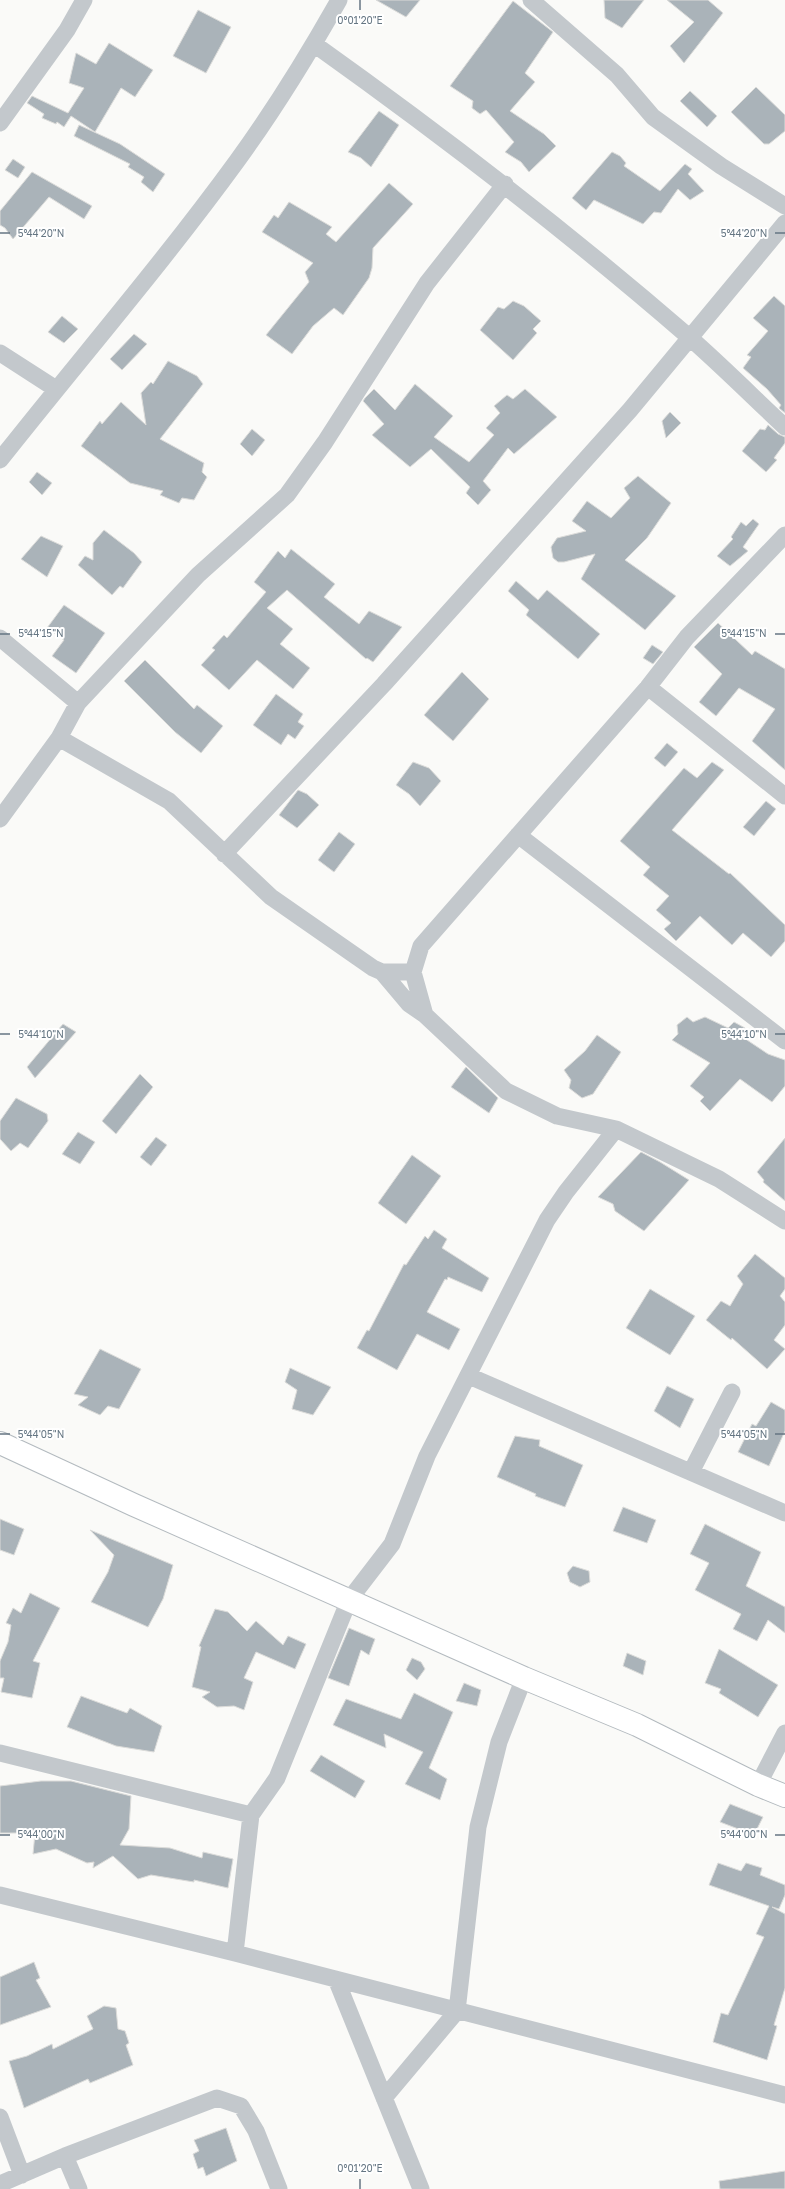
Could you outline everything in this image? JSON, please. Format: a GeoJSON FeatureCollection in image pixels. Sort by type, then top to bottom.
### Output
{"type":"FeatureCollection","features":[{"type":"Feature","properties":{"kind":"street"},"geometry":{"type":"LineString","coordinates":[[0,123],[67,30],[84,0]]}},
{"type":"Feature","properties":{"kind":"street"},"geometry":{"type":"LineString","coordinates":[[0,460],[56,389],[162,261],[238,160],[314,44],[339,0]]}},
{"type":"Feature","properties":{"kind":"street"},"geometry":{"type":"LineString","coordinates":[[531,0],[617,75],[653,117],[721,166],[785,206]]}},
{"type":"Feature","properties":{"kind":"street"},"geometry":{"type":"LineString","coordinates":[[314,44],[418,118],[505,184],[690,338],[785,427]]}},
{"type":"Feature","properties":{"kind":"street"},"geometry":{"type":"LineString","coordinates":[[0,819],[59,738],[78,703],[198,574],[287,495],[325,442],[427,282],[505,184]]}},
{"type":"Feature","properties":{"kind":"street"},"geometry":{"type":"LineString","coordinates":[[224,854],[384,684],[630,410],[785,223]]}},
{"type":"Feature","properties":{"kind":"street"},"geometry":{"type":"LineString","coordinates":[[0,353],[56,389]]}},
{"type":"Feature","properties":{"kind":"street"},"geometry":{"type":"LineString","coordinates":[[425,1015],[413,972],[421,946],[648,687],[686,637],[785,535]]}},
{"type":"Feature","properties":{"kind":"street"},"geometry":{"type":"LineString","coordinates":[[0,638],[78,703]]}},
{"type":"Feature","properties":{"kind":"street"},"geometry":{"type":"LineString","coordinates":[[648,687],[785,796]]}},
{"type":"Feature","properties":{"kind":"street"},"geometry":{"type":"LineString","coordinates":[[59,738],[169,801],[271,897],[373,968],[382,972],[413,972]]}},
{"type":"Feature","properties":{"kind":"street"},"geometry":{"type":"LineString","coordinates":[[518,836],[785,1041]]}},
{"type":"Feature","properties":{"kind":"street"},"geometry":{"type":"LineString","coordinates":[[382,972],[409,1004],[425,1015],[506,1091],[557,1116],[616,1129],[719,1179],[785,1221]]}},
{"type":"Feature","properties":{"kind":"street"},"geometry":{"type":"LineString","coordinates":[[235,1953],[251,1814],[277,1778],[349,1600],[392,1544],[428,1456],[547,1220],[566,1192],[616,1129]]}},
{"type":"Feature","properties":{"kind":"street"},"geometry":{"type":"LineString","coordinates":[[469,1376],[785,1513]]}},
{"type":"Feature","properties":{"kind":"street"},"geometry":{"type":"LineString","coordinates":[[691,1472],[732,1392]]}},
{"type":"Feature","properties":{"kind":"street"},"geometry":{"type":"LineString","coordinates":[[0,1443],[134,1506],[524,1678],[637,1725],[758,1785],[785,1796]]}},
{"type":"Feature","properties":{"kind":"street"},"geometry":{"type":"LineString","coordinates":[[384,2098],[457,2011],[478,1828],[499,1742],[524,1678]]}},
{"type":"Feature","properties":{"kind":"street"},"geometry":{"type":"LineString","coordinates":[[758,1785],[785,1733]]}},
{"type":"Feature","properties":{"kind":"street"},"geometry":{"type":"LineString","coordinates":[[0,1753],[251,1814]]}},
{"type":"Feature","properties":{"kind":"street"},"geometry":{"type":"LineString","coordinates":[[0,1895],[235,1953],[457,2011],[785,2093]]}},
{"type":"Feature","properties":{"kind":"street"},"geometry":{"type":"LineString","coordinates":[[336,1979],[421,2189]]}},
{"type":"Feature","properties":{"kind":"street"},"geometry":{"type":"LineString","coordinates":[[0,2184],[22,2176],[65,2156],[217,2098],[241,2106],[256,2131],[278,2189]]}},
{"type":"Feature","properties":{"kind":"street"},"geometry":{"type":"LineString","coordinates":[[0,2117],[22,2176]]}},
{"type":"Feature","properties":{"kind":"street"},"geometry":{"type":"LineString","coordinates":[[65,2156],[79,2189]]}},
{"type":"Feature","properties":{"kind":"building"},"geometry":{"type":"Polygon","coordinates":[[[376,0],[420,0],[406,17],[376,0]]]}},
{"type":"Feature","properties":{"kind":"building"},"geometry":{"type":"Polygon","coordinates":[[[604,0],[644,0],[622,28],[605,18],[604,0]]]}},
{"type":"Feature","properties":{"kind":"building"},"geometry":{"type":"Polygon","coordinates":[[[667,0],[708,0],[723,13],[684,63],[670,46],[694,22],[667,0]]]}},
{"type":"Feature","properties":{"kind":"building"},"geometry":{"type":"Polygon","coordinates":[[[513,1],[553,32],[525,73],[535,82],[510,111],[544,134],[556,146],[529,172],[521,162],[505,152],[514,142],[486,110],[480,114],[472,108],[473,101],[450,86],[513,1]]]}},
{"type":"Feature","properties":{"kind":"building"},"geometry":{"type":"Polygon","coordinates":[[[198,10],[231,27],[206,73],[173,56],[198,10]]]}},
{"type":"Feature","properties":{"kind":"building"},"geometry":{"type":"Polygon","coordinates":[[[109,43],[153,70],[135,97],[121,88],[95,132],[71,116],[64,127],[57,122],[56,124],[42,118],[44,114],[27,103],[32,96],[68,113],[84,88],[69,83],[76,53],[96,64],[109,43]]]}},
{"type":"Feature","properties":{"kind":"building"},"geometry":{"type":"Polygon","coordinates":[[[756,87],[785,115],[785,131],[769,144],[764,144],[731,112],[756,87]]]}},
{"type":"Feature","properties":{"kind":"building"},"geometry":{"type":"Polygon","coordinates":[[[690,91],[717,116],[707,127],[680,101],[690,91]]]}},
{"type":"Feature","properties":{"kind":"building"},"geometry":{"type":"Polygon","coordinates":[[[379,111],[399,125],[371,167],[361,158],[348,152],[379,111]]]}},
{"type":"Feature","properties":{"kind":"building"},"geometry":{"type":"Polygon","coordinates":[[[79,125],[120,144],[165,174],[153,192],[141,182],[144,177],[128,167],[130,164],[74,136],[79,125]]]}},
{"type":"Feature","properties":{"kind":"building"},"geometry":{"type":"Polygon","coordinates":[[[612,152],[620,156],[626,163],[624,166],[660,191],[685,164],[692,169],[688,174],[704,191],[690,200],[678,189],[661,213],[654,212],[643,224],[594,200],[586,210],[572,198],[612,152]]]}},
{"type":"Feature","properties":{"kind":"building"},"geometry":{"type":"Polygon","coordinates":[[[13,159],[25,167],[18,178],[5,170],[13,159]]]}},
{"type":"Feature","properties":{"kind":"building"},"geometry":{"type":"Polygon","coordinates":[[[32,172],[92,206],[84,219],[49,197],[13,239],[5,228],[0,225],[0,211],[32,172]]]}},
{"type":"Feature","properties":{"kind":"building"},"geometry":{"type":"Polygon","coordinates":[[[389,183],[413,204],[373,248],[372,268],[369,278],[343,315],[334,308],[313,326],[292,354],[266,335],[309,282],[305,272],[313,263],[262,232],[274,215],[278,218],[289,202],[332,227],[326,234],[336,242],[389,183]]]}},
{"type":"Feature","properties":{"kind":"building"},"geometry":{"type":"Polygon","coordinates":[[[774,296],[785,306],[785,413],[779,408],[781,405],[767,389],[743,368],[751,357],[747,355],[768,331],[753,318],[774,296]]]}},
{"type":"Feature","properties":{"kind":"building"},"geometry":{"type":"Polygon","coordinates":[[[513,301],[524,306],[541,321],[533,329],[537,333],[513,360],[480,330],[498,307],[504,309],[513,301]]]}},
{"type":"Feature","properties":{"kind":"building"},"geometry":{"type":"Polygon","coordinates":[[[62,316],[78,329],[64,343],[48,332],[62,316]]]}},
{"type":"Feature","properties":{"kind":"building"},"geometry":{"type":"Polygon","coordinates":[[[134,334],[147,344],[122,370],[110,359],[134,334]]]}},
{"type":"Feature","properties":{"kind":"building"},"geometry":{"type":"Polygon","coordinates":[[[168,361],[197,376],[203,384],[160,439],[204,463],[202,472],[207,477],[194,500],[182,498],[179,503],[160,495],[163,491],[130,483],[81,446],[100,421],[102,424],[121,402],[146,425],[141,393],[151,382],[153,384],[168,361]]]}},
{"type":"Feature","properties":{"kind":"building"},"geometry":{"type":"Polygon","coordinates":[[[415,384],[453,416],[434,437],[469,462],[494,435],[486,428],[500,413],[494,406],[507,395],[513,399],[525,389],[557,417],[514,454],[508,448],[483,481],[491,490],[478,505],[466,493],[470,487],[431,449],[410,467],[372,435],[384,424],[363,401],[365,398],[374,389],[395,410],[415,384]]]}},
{"type":"Feature","properties":{"kind":"building"},"geometry":{"type":"Polygon","coordinates":[[[670,412],[681,423],[666,438],[662,421],[670,412]]]}},
{"type":"Feature","properties":{"kind":"building"},"geometry":{"type":"Polygon","coordinates":[[[768,425],[778,434],[785,437],[785,443],[774,458],[777,460],[766,472],[742,451],[760,429],[765,430],[768,425]]]}},
{"type":"Feature","properties":{"kind":"building"},"geometry":{"type":"Polygon","coordinates":[[[252,429],[265,440],[252,456],[240,444],[252,429]]]}},
{"type":"Feature","properties":{"kind":"building"},"geometry":{"type":"Polygon","coordinates":[[[37,472],[52,483],[42,495],[29,482],[37,472]]]}},
{"type":"Feature","properties":{"kind":"building"},"geometry":{"type":"Polygon","coordinates":[[[638,476],[671,503],[647,538],[625,560],[676,596],[645,630],[581,579],[595,554],[564,562],[558,562],[553,558],[551,547],[557,538],[586,531],[572,521],[587,501],[611,518],[630,498],[624,488],[638,476]]]}},
{"type":"Feature","properties":{"kind":"building"},"geometry":{"type":"Polygon","coordinates":[[[753,519],[759,524],[743,547],[748,551],[730,566],[717,556],[733,539],[731,537],[741,522],[746,526],[753,519]]]}},
{"type":"Feature","properties":{"kind":"building"},"geometry":{"type":"Polygon","coordinates":[[[104,530],[134,553],[142,562],[123,588],[120,586],[112,595],[78,565],[85,556],[93,560],[93,543],[104,530]]]}},
{"type":"Feature","properties":{"kind":"building"},"geometry":{"type":"Polygon","coordinates":[[[41,536],[63,546],[47,577],[21,559],[41,536]]]}},
{"type":"Feature","properties":{"kind":"building"},"geometry":{"type":"Polygon","coordinates":[[[291,549],[335,584],[324,597],[359,624],[369,611],[402,627],[373,662],[367,658],[366,659],[287,590],[267,608],[293,629],[280,644],[310,668],[293,689],[257,660],[229,690],[201,665],[215,650],[212,648],[224,635],[227,638],[266,592],[254,582],[278,551],[285,558],[291,549]]]}},
{"type":"Feature","properties":{"kind":"building"},"geometry":{"type":"Polygon","coordinates":[[[516,581],[538,600],[547,590],[600,634],[578,659],[526,615],[529,610],[508,591],[516,581]]]}},
{"type":"Feature","properties":{"kind":"building"},"geometry":{"type":"Polygon","coordinates":[[[64,605],[105,633],[76,673],[52,656],[64,640],[47,628],[64,605]]]}},
{"type":"Feature","properties":{"kind":"building"},"geometry":{"type":"Polygon","coordinates":[[[718,623],[752,655],[755,651],[785,669],[785,770],[752,741],[775,709],[739,688],[716,716],[699,702],[722,674],[694,647],[718,623]]]}},
{"type":"Feature","properties":{"kind":"building"},"geometry":{"type":"Polygon","coordinates":[[[652,645],[663,652],[653,664],[643,658],[652,645]]]}},
{"type":"Feature","properties":{"kind":"building"},"geometry":{"type":"Polygon","coordinates":[[[145,660],[194,709],[197,705],[223,726],[201,753],[175,732],[124,681],[145,660]]]}},
{"type":"Feature","properties":{"kind":"building"},"geometry":{"type":"Polygon","coordinates":[[[462,672],[489,699],[453,741],[424,715],[462,672]]]}},
{"type":"Feature","properties":{"kind":"building"},"geometry":{"type":"Polygon","coordinates":[[[276,694],[303,714],[298,722],[304,726],[295,739],[288,734],[281,745],[253,725],[276,694]]]}},
{"type":"Feature","properties":{"kind":"building"},"geometry":{"type":"Polygon","coordinates":[[[667,743],[678,752],[665,767],[654,758],[667,743]]]}},
{"type":"Feature","properties":{"kind":"building"},"geometry":{"type":"Polygon","coordinates":[[[413,762],[429,768],[441,781],[420,806],[409,794],[396,785],[413,762]]]}},
{"type":"Feature","properties":{"kind":"building"},"geometry":{"type":"Polygon","coordinates":[[[712,762],[724,770],[672,830],[729,874],[730,873],[785,925],[785,941],[771,957],[743,933],[732,945],[700,916],[676,941],[664,929],[671,923],[656,910],[669,896],[643,875],[650,867],[620,841],[684,768],[697,778],[712,762]]]}},
{"type":"Feature","properties":{"kind":"building"},"geometry":{"type":"Polygon","coordinates":[[[298,790],[307,794],[319,805],[297,828],[279,815],[298,790]]]}},
{"type":"Feature","properties":{"kind":"building"},"geometry":{"type":"Polygon","coordinates":[[[766,801],[776,809],[754,836],[743,827],[766,801]]]}},
{"type":"Feature","properties":{"kind":"building"},"geometry":{"type":"Polygon","coordinates":[[[339,832],[355,844],[334,872],[318,860],[339,832]]]}},
{"type":"Feature","properties":{"kind":"building"},"geometry":{"type":"Polygon","coordinates":[[[687,1017],[693,1022],[705,1017],[728,1028],[734,1022],[745,1028],[741,1036],[768,1054],[785,1060],[785,1086],[772,1102],[740,1079],[710,1111],[700,1101],[704,1097],[690,1086],[710,1063],[672,1040],[678,1034],[677,1025],[687,1017]]]}},
{"type":"Feature","properties":{"kind":"building"},"geometry":{"type":"Polygon","coordinates":[[[63,1024],[76,1032],[35,1078],[27,1067],[63,1024]]]}},
{"type":"Feature","properties":{"kind":"building"},"geometry":{"type":"Polygon","coordinates":[[[597,1035],[621,1052],[593,1094],[582,1098],[569,1088],[571,1080],[564,1070],[585,1051],[597,1035]]]}},
{"type":"Feature","properties":{"kind":"building"},"geometry":{"type":"Polygon","coordinates":[[[466,1067],[498,1098],[489,1113],[451,1087],[466,1067]]]}},
{"type":"Feature","properties":{"kind":"building"},"geometry":{"type":"Polygon","coordinates":[[[140,1074],[153,1087],[116,1134],[102,1121],[140,1074]]]}},
{"type":"Feature","properties":{"kind":"building"},"geometry":{"type":"Polygon","coordinates":[[[16,1098],[47,1114],[48,1121],[28,1148],[20,1143],[11,1151],[0,1139],[0,1121],[16,1098]]]}},
{"type":"Feature","properties":{"kind":"building"},"geometry":{"type":"Polygon","coordinates":[[[78,1132],[95,1142],[80,1164],[62,1154],[78,1132]]]}},
{"type":"Feature","properties":{"kind":"building"},"geometry":{"type":"Polygon","coordinates":[[[156,1137],[167,1145],[151,1166],[140,1157],[156,1137]]]}},
{"type":"Feature","properties":{"kind":"building"},"geometry":{"type":"Polygon","coordinates":[[[785,1138],[785,1201],[763,1182],[764,1180],[757,1172],[785,1138]]]}},
{"type":"Feature","properties":{"kind":"building"},"geometry":{"type":"Polygon","coordinates":[[[641,1152],[689,1180],[644,1231],[615,1211],[613,1204],[598,1197],[641,1152]]]}},
{"type":"Feature","properties":{"kind":"building"},"geometry":{"type":"Polygon","coordinates":[[[412,1155],[441,1176],[406,1224],[378,1203],[412,1155]]]}},
{"type":"Feature","properties":{"kind":"building"},"geometry":{"type":"Polygon","coordinates":[[[434,1230],[447,1239],[442,1248],[489,1278],[482,1292],[448,1277],[447,1280],[445,1279],[427,1312],[460,1329],[449,1350],[417,1334],[397,1370],[357,1348],[367,1330],[369,1331],[404,1264],[406,1265],[425,1236],[428,1239],[434,1230]]]}},
{"type":"Feature","properties":{"kind":"building"},"geometry":{"type":"Polygon","coordinates":[[[755,1254],[785,1278],[785,1289],[780,1296],[785,1302],[785,1325],[774,1340],[785,1349],[767,1369],[732,1338],[731,1340],[706,1320],[721,1301],[730,1306],[743,1284],[737,1276],[755,1254]]]}},
{"type":"Feature","properties":{"kind":"building"},"geometry":{"type":"Polygon","coordinates":[[[650,1289],[695,1316],[670,1355],[626,1328],[650,1289]]]}},
{"type":"Feature","properties":{"kind":"building"},"geometry":{"type":"Polygon","coordinates":[[[100,1349],[141,1369],[119,1409],[108,1406],[100,1415],[78,1405],[88,1397],[74,1394],[100,1349]]]}},
{"type":"Feature","properties":{"kind":"building"},"geometry":{"type":"Polygon","coordinates":[[[290,1368],[331,1387],[313,1415],[292,1409],[297,1390],[285,1382],[290,1368]]]}},
{"type":"Feature","properties":{"kind":"building"},"geometry":{"type":"Polygon","coordinates":[[[667,1386],[694,1399],[680,1428],[654,1411],[667,1386]]]}},
{"type":"Feature","properties":{"kind":"building"},"geometry":{"type":"Polygon","coordinates":[[[771,1402],[785,1410],[785,1431],[769,1466],[738,1452],[752,1424],[756,1426],[771,1402]]]}},
{"type":"Feature","properties":{"kind":"building"},"geometry":{"type":"Polygon","coordinates":[[[515,1436],[540,1440],[539,1446],[583,1465],[565,1507],[535,1496],[536,1494],[497,1477],[515,1436]]]}},
{"type":"Feature","properties":{"kind":"building"},"geometry":{"type":"Polygon","coordinates":[[[623,1507],[656,1520],[647,1543],[613,1531],[623,1507]]]}},
{"type":"Feature","properties":{"kind":"building"},"geometry":{"type":"Polygon","coordinates":[[[0,1519],[24,1529],[14,1555],[0,1550],[0,1519]]]}},
{"type":"Feature","properties":{"kind":"building"},"geometry":{"type":"Polygon","coordinates":[[[705,1524],[761,1552],[746,1586],[785,1607],[785,1633],[768,1620],[757,1641],[733,1629],[741,1614],[695,1590],[709,1563],[690,1554],[705,1524]]]}},
{"type":"Feature","properties":{"kind":"building"},"geometry":{"type":"Polygon","coordinates":[[[90,1530],[173,1565],[163,1599],[148,1627],[91,1602],[108,1572],[114,1555],[90,1530]]]}},
{"type":"Feature","properties":{"kind":"building"},"geometry":{"type":"Polygon","coordinates":[[[573,1566],[589,1571],[590,1582],[580,1587],[570,1582],[567,1573],[573,1566]]]}},
{"type":"Feature","properties":{"kind":"building"},"geometry":{"type":"Polygon","coordinates":[[[30,1593],[60,1608],[33,1661],[40,1663],[32,1698],[1,1692],[4,1678],[0,1678],[0,1661],[8,1642],[11,1625],[6,1623],[13,1608],[21,1613],[30,1593]]]}},
{"type":"Feature","properties":{"kind":"building"},"geometry":{"type":"Polygon","coordinates":[[[215,1609],[228,1612],[247,1631],[256,1621],[283,1645],[288,1636],[306,1644],[295,1669],[256,1652],[244,1678],[253,1682],[244,1710],[234,1706],[217,1707],[202,1697],[210,1692],[192,1687],[201,1647],[199,1646],[215,1609]]]}},
{"type":"Feature","properties":{"kind":"building"},"geometry":{"type":"Polygon","coordinates":[[[349,1628],[375,1639],[369,1655],[361,1650],[349,1686],[328,1678],[349,1628]]]}},
{"type":"Feature","properties":{"kind":"building"},"geometry":{"type":"Polygon","coordinates":[[[719,1649],[778,1685],[758,1717],[719,1693],[721,1689],[705,1683],[719,1649]]]}},
{"type":"Feature","properties":{"kind":"building"},"geometry":{"type":"Polygon","coordinates":[[[627,1653],[646,1661],[643,1675],[623,1666],[627,1653]]]}},
{"type":"Feature","properties":{"kind":"building"},"geometry":{"type":"Polygon","coordinates":[[[412,1658],[421,1662],[425,1669],[417,1680],[406,1670],[412,1658]]]}},
{"type":"Feature","properties":{"kind":"building"},"geometry":{"type":"Polygon","coordinates":[[[464,1683],[481,1690],[477,1706],[456,1701],[464,1683]]]}},
{"type":"Feature","properties":{"kind":"building"},"geometry":{"type":"Polygon","coordinates":[[[414,1693],[453,1712],[429,1768],[447,1779],[440,1800],[405,1784],[423,1752],[384,1734],[386,1748],[333,1725],[346,1699],[401,1719],[414,1693]]]}},
{"type":"Feature","properties":{"kind":"building"},"geometry":{"type":"Polygon","coordinates":[[[81,1696],[127,1713],[130,1708],[162,1726],[154,1752],[116,1746],[67,1727],[81,1696]]]}},
{"type":"Feature","properties":{"kind":"building"},"geometry":{"type":"Polygon","coordinates":[[[321,1755],[365,1781],[355,1798],[310,1771],[321,1755]]]}},
{"type":"Feature","properties":{"kind":"building"},"geometry":{"type":"Polygon","coordinates":[[[41,1781],[71,1781],[131,1796],[129,1829],[120,1845],[170,1848],[202,1858],[203,1852],[233,1859],[228,1888],[194,1880],[194,1882],[151,1875],[138,1879],[113,1856],[93,1868],[94,1862],[87,1863],[56,1849],[33,1854],[35,1833],[0,1833],[0,1786],[41,1781]]]}},
{"type":"Feature","properties":{"kind":"building"},"geometry":{"type":"Polygon","coordinates":[[[730,1804],[763,1817],[754,1835],[720,1822],[730,1804]]]}},
{"type":"Feature","properties":{"kind":"building"},"geometry":{"type":"Polygon","coordinates":[[[718,1863],[741,1871],[746,1863],[762,1868],[760,1875],[785,1885],[785,1895],[779,1909],[772,1907],[785,1914],[785,1988],[774,2025],[777,2026],[767,2060],[713,2042],[721,2013],[728,2015],[764,1937],[756,1934],[769,1906],[709,1885],[718,1863]]]}},
{"type":"Feature","properties":{"kind":"building"},"geometry":{"type":"Polygon","coordinates":[[[34,1962],[40,1978],[36,1980],[51,2007],[0,2025],[0,1977],[34,1962]]]}},
{"type":"Feature","properties":{"kind":"building"},"geometry":{"type":"Polygon","coordinates":[[[104,2006],[116,2008],[118,2029],[125,2031],[129,2043],[126,2045],[133,2065],[90,2083],[88,2079],[24,2108],[9,2061],[27,2056],[52,2044],[53,2049],[93,2029],[87,2016],[104,2006]]]}},
{"type":"Feature","properties":{"kind":"building"},"geometry":{"type":"Polygon","coordinates":[[[226,2128],[237,2161],[206,2176],[203,2167],[198,2169],[193,2154],[199,2151],[194,2140],[226,2128]]]}},
{"type":"Feature","properties":{"kind":"building"},"geometry":{"type":"Polygon","coordinates":[[[785,2171],[785,2189],[720,2189],[719,2181],[785,2171]]]}}]}
